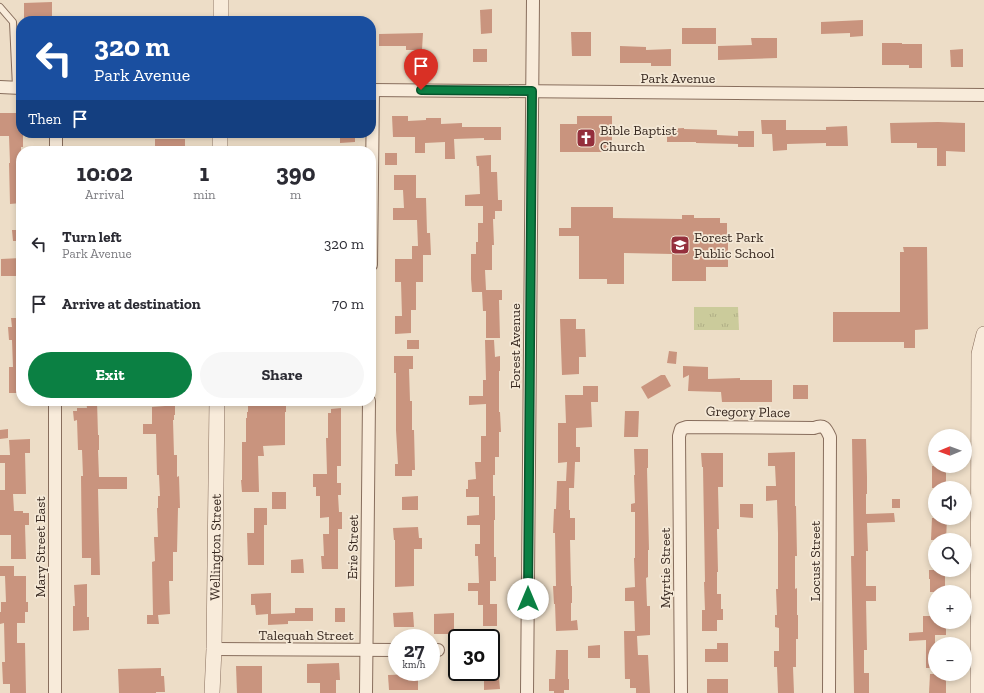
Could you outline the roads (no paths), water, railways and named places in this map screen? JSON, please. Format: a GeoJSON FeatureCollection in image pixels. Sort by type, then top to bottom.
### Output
{"type":"FeatureCollection","features":[{"type":"Feature","properties":{"kind":"street"},"geometry":{"type":"LineString","coordinates":[[221,0],[221,16]]}},
{"type":"Feature","properties":{"kind":"street","name":"Forest Avenue"},"geometry":{"type":"LineString","coordinates":[[527,693],[533,0]]}},
{"type":"Feature","properties":{"kind":"street"},"geometry":{"type":"LineString","coordinates":[[0,87],[16,88]]}},
{"type":"Feature","properties":{"kind":"street","name":"Park Avenue"},"geometry":{"type":"LineString","coordinates":[[376,90],[984,95]]}},
{"type":"Feature","properties":{"kind":"street"},"geometry":{"type":"LineString","coordinates":[[978,693],[979,365],[984,334]]}},
{"type":"Feature","properties":{"kind":"street","name":"Mary Street East"},"geometry":{"type":"LineString","coordinates":[[55,406],[55,693]]}},
{"type":"Feature","properties":{"kind":"street","name":"Wellington Street"},"geometry":{"type":"LineString","coordinates":[[212,693],[214,649],[217,406]]}},
{"type":"Feature","properties":{"kind":"street","name":"Erie Street"},"geometry":{"type":"LineString","coordinates":[[366,693],[369,406]]}},
{"type":"Feature","properties":{"kind":"street","name":"Gregory Place"},"geometry":{"type":"LineString","coordinates":[[680,443],[679,436],[681,430],[687,427],[814,428],[819,426],[824,427],[827,430]]}},
{"type":"Feature","properties":{"kind":"street","name":"Locust Street"},"geometry":{"type":"LineString","coordinates":[[827,430],[830,437],[829,693]]}},
{"type":"Feature","properties":{"kind":"street","name":"Myrtie Street"},"geometry":{"type":"LineString","coordinates":[[680,443],[681,693]]}},
{"type":"Feature","properties":{"kind":"street","name":"Talequah Street"},"geometry":{"type":"LineString","coordinates":[[214,649],[388,650]]}},
{"type":"Feature","properties":{"kind":"lane"},"geometry":{"type":"LineString","coordinates":[[0,7],[13,22],[16,62]]}},
{"type":"Feature","properties":{"kind":"place","name":"Bible Baptist Church"},"geometry":{"type":"Point","coordinates":[586,138]}},
{"type":"Feature","properties":{"kind":"place","name":"Forest Park Public School"},"geometry":{"type":"Point","coordinates":[680,245]}}]}
